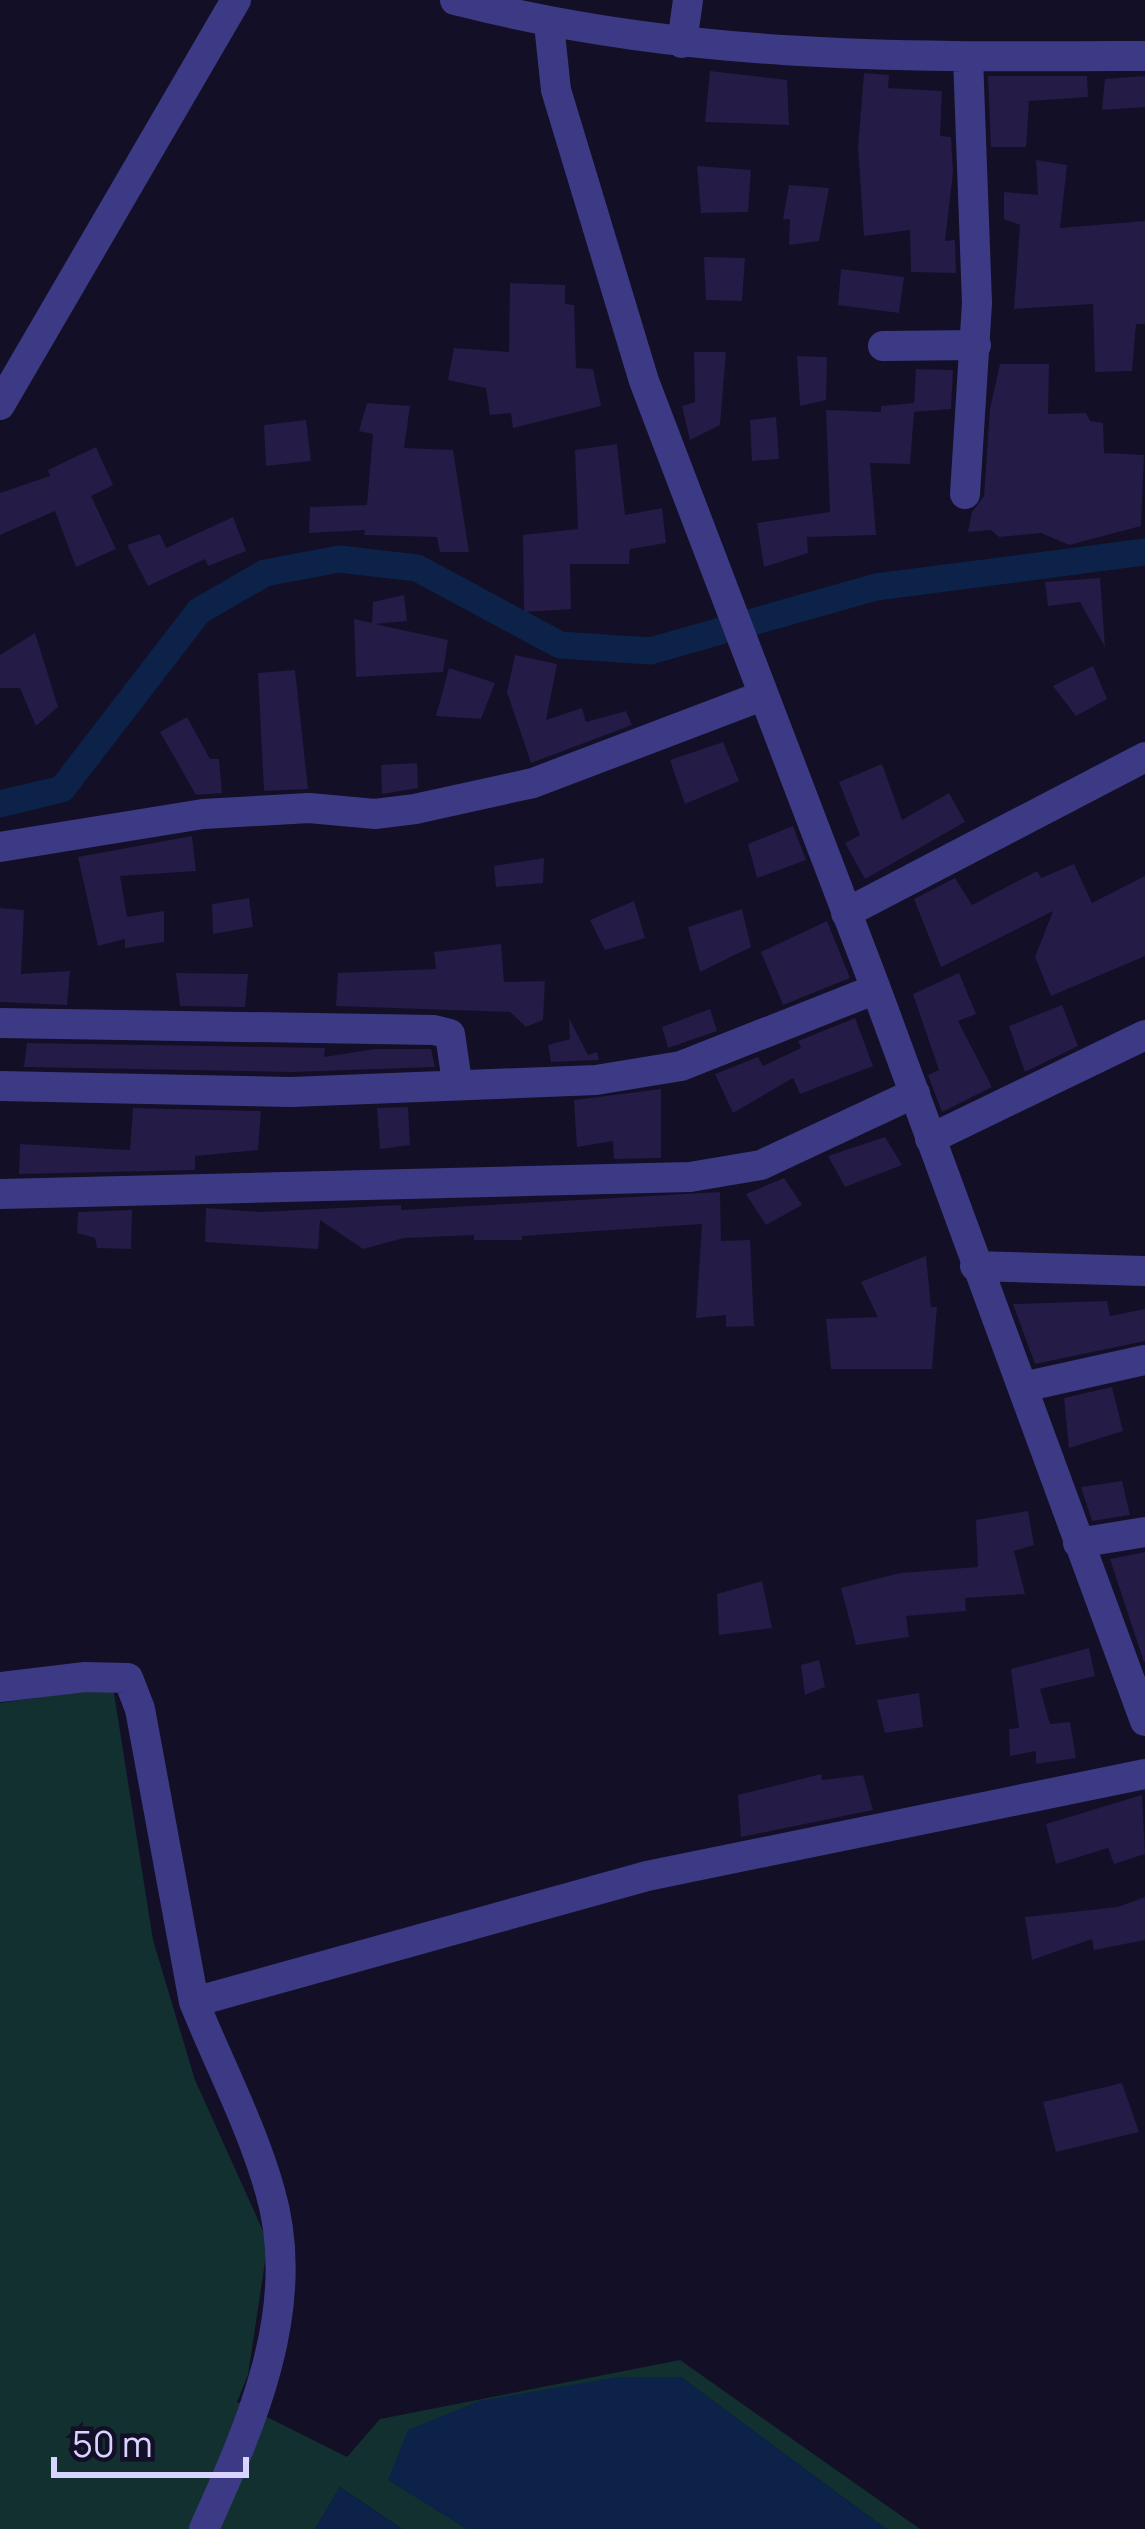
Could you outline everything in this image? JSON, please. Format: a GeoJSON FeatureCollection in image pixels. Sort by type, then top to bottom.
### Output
{"type":"FeatureCollection","features":[{"type":"Feature","properties":{"kind":"street"},"geometry":{"type":"LineString","coordinates":[[0,406],[236,0]]}},
{"type":"Feature","properties":{"kind":"street"},"geometry":{"type":"LineString","coordinates":[[455,0],[549,24],[824,56],[1145,56]]}},
{"type":"Feature","properties":{"kind":"street"},"geometry":{"type":"LineString","coordinates":[[682,43],[688,0]]}},
{"type":"Feature","properties":{"kind":"street"},"geometry":{"type":"LineString","coordinates":[[549,24],[556,90],[644,381],[1144,1713]]}},
{"type":"Feature","properties":{"kind":"street"},"geometry":{"type":"LineString","coordinates":[[965,494],[976,345],[968,57]]}},
{"type":"Feature","properties":{"kind":"street"},"geometry":{"type":"LineString","coordinates":[[883,346],[976,345]]}},
{"type":"Feature","properties":{"kind":"street"},"geometry":{"type":"LineString","coordinates":[[0,847],[202,814],[309,808],[375,814],[435,805],[533,783],[761,692]]}},
{"type":"Feature","properties":{"kind":"street"},"geometry":{"type":"LineString","coordinates":[[847,914],[1145,757]]}},
{"type":"Feature","properties":{"kind":"street"},"geometry":{"type":"LineString","coordinates":[[0,1086],[291,1092],[596,1080],[681,1066],[876,989]]}},
{"type":"Feature","properties":{"kind":"street"},"geometry":{"type":"LineString","coordinates":[[0,1023],[434,1030],[450,1034],[458,1082]]}},
{"type":"Feature","properties":{"kind":"street"},"geometry":{"type":"LineString","coordinates":[[930,1139],[1145,1035]]}},
{"type":"Feature","properties":{"kind":"street"},"geometry":{"type":"LineString","coordinates":[[0,1194],[690,1178],[761,1165],[915,1094]]}},
{"type":"Feature","properties":{"kind":"street"},"geometry":{"type":"LineString","coordinates":[[975,1266],[1145,1271]]}},
{"type":"Feature","properties":{"kind":"street"},"geometry":{"type":"LineString","coordinates":[[1023,1387],[1145,1360]]}},
{"type":"Feature","properties":{"kind":"street"},"geometry":{"type":"LineString","coordinates":[[1078,1543],[1145,1532]]}},
{"type":"Feature","properties":{"kind":"street"},"geometry":{"type":"LineString","coordinates":[[0,1688],[85,1677],[128,1678],[140,1709],[194,2002],[271,2193],[283,2286],[252,2422],[204,2529]]}},
{"type":"Feature","properties":{"kind":"street"},"geometry":{"type":"LineString","coordinates":[[194,2002],[647,1876],[1145,1774]]}},
{"type":"Feature","properties":{"kind":"green space"},"geometry":{"type":"Polygon","coordinates":[[[113,1687],[153,1940],[195,2080],[268,2242],[248,2375],[237,2402],[347,2457],[380,2419],[680,2360],[920,2529],[886,2529],[682,2378],[389,2480],[467,2529],[402,2529],[340,2487],[315,2529],[0,2529],[0,1703],[113,1687]]]}},
{"type":"Feature","properties":{"kind":"water"},"geometry":{"type":"Polygon","coordinates":[[[618,2377],[681,2377],[886,2529],[467,2529],[388,2480],[408,2430],[479,2401],[618,2377]]]}},
{"type":"Feature","properties":{"kind":"water"},"geometry":{"type":"Polygon","coordinates":[[[340,2487],[402,2529],[315,2529],[340,2487]]]}},
{"type":"Feature","properties":{"kind":"building"},"geometry":{"type":"Polygon","coordinates":[[[710,71],[787,80],[789,125],[705,122],[710,71]]]}},
{"type":"Feature","properties":{"kind":"building"},"geometry":{"type":"Polygon","coordinates":[[[864,73],[889,75],[888,88],[942,91],[940,136],[951,137],[953,172],[945,241],[955,240],[956,273],[911,272],[910,230],[864,236],[858,147],[864,73]]]}},
{"type":"Feature","properties":{"kind":"building"},"geometry":{"type":"Polygon","coordinates":[[[988,76],[1087,76],[1088,97],[1029,101],[1026,147],[991,147],[988,76]]]}},
{"type":"Feature","properties":{"kind":"building"},"geometry":{"type":"Polygon","coordinates":[[[1145,76],[1145,107],[1102,110],[1105,79],[1145,76]]]}},
{"type":"Feature","properties":{"kind":"building"},"geometry":{"type":"Polygon","coordinates":[[[1036,160],[1067,165],[1060,228],[1145,221],[1145,324],[1136,324],[1132,371],[1095,372],[1093,304],[1014,309],[1020,225],[1004,219],[1004,192],[1038,195],[1036,160]]]}},
{"type":"Feature","properties":{"kind":"building"},"geometry":{"type":"Polygon","coordinates":[[[697,166],[751,170],[748,212],[701,213],[697,166]]]}},
{"type":"Feature","properties":{"kind":"building"},"geometry":{"type":"Polygon","coordinates":[[[789,185],[829,188],[819,241],[789,245],[790,219],[783,219],[789,185]]]}},
{"type":"Feature","properties":{"kind":"building"},"geometry":{"type":"Polygon","coordinates":[[[704,257],[745,258],[742,301],[706,300],[704,257]]]}},
{"type":"Feature","properties":{"kind":"building"},"geometry":{"type":"Polygon","coordinates":[[[841,269],[904,277],[899,313],[838,305],[841,269]]]}},
{"type":"Feature","properties":{"kind":"building"},"geometry":{"type":"Polygon","coordinates":[[[510,283],[565,285],[565,304],[574,305],[576,368],[593,369],[601,406],[513,428],[511,413],[490,415],[486,388],[448,380],[454,348],[509,352],[510,283]]]}},
{"type":"Feature","properties":{"kind":"building"},"geometry":{"type":"Polygon","coordinates":[[[694,352],[726,352],[720,425],[690,440],[682,406],[695,402],[694,352]]]}},
{"type":"Feature","properties":{"kind":"building"},"geometry":{"type":"Polygon","coordinates":[[[797,356],[827,357],[826,400],[800,406],[797,356]]]}},
{"type":"Feature","properties":{"kind":"building"},"geometry":{"type":"Polygon","coordinates":[[[1000,364],[1049,364],[1048,414],[1086,413],[1090,421],[1103,423],[1104,453],[1144,455],[1141,526],[1069,545],[1041,533],[999,537],[991,530],[968,532],[972,512],[984,496],[990,409],[1000,364]]]}},
{"type":"Feature","properties":{"kind":"building"},"geometry":{"type":"Polygon","coordinates":[[[916,369],[953,370],[951,409],[914,412],[910,464],[870,463],[876,535],[807,537],[808,553],[764,567],[757,523],[830,512],[826,410],[881,412],[881,406],[914,403],[916,369]]]}},
{"type":"Feature","properties":{"kind":"building"},"geometry":{"type":"Polygon","coordinates":[[[367,403],[410,406],[404,448],[453,450],[469,552],[440,552],[437,537],[364,535],[365,530],[309,533],[310,507],[367,505],[373,434],[359,431],[367,403]]]}},
{"type":"Feature","properties":{"kind":"building"},"geometry":{"type":"Polygon","coordinates":[[[776,417],[779,459],[752,461],[750,420],[776,417]]]}},
{"type":"Feature","properties":{"kind":"building"},"geometry":{"type":"Polygon","coordinates":[[[306,420],[311,461],[266,466],[264,425],[306,420]]]}},
{"type":"Feature","properties":{"kind":"building"},"geometry":{"type":"Polygon","coordinates":[[[617,444],[625,515],[662,508],[666,543],[630,549],[629,564],[570,564],[571,609],[524,612],[523,535],[578,529],[575,450],[617,444]]]}},
{"type":"Feature","properties":{"kind":"building"},"geometry":{"type":"Polygon","coordinates":[[[96,447],[113,485],[91,496],[116,549],[76,567],[55,511],[0,535],[0,493],[50,476],[48,470],[96,447]]]}},
{"type":"Feature","properties":{"kind":"building"},"geometry":{"type":"Polygon","coordinates":[[[233,517],[246,551],[208,566],[205,559],[148,586],[127,545],[160,534],[166,548],[233,517]]]}},
{"type":"Feature","properties":{"kind":"building"},"geometry":{"type":"Polygon","coordinates":[[[1100,578],[1105,647],[1080,602],[1048,606],[1045,582],[1100,578]]]}},
{"type":"Feature","properties":{"kind":"building"},"geometry":{"type":"Polygon","coordinates":[[[404,595],[407,621],[375,624],[448,640],[443,672],[356,677],[354,619],[372,623],[373,602],[404,595]]]}},
{"type":"Feature","properties":{"kind":"building"},"geometry":{"type":"Polygon","coordinates":[[[35,633],[58,707],[36,726],[20,688],[0,688],[0,655],[35,633]]]}},
{"type":"Feature","properties":{"kind":"building"},"geometry":{"type":"Polygon","coordinates":[[[515,655],[557,664],[546,720],[582,708],[586,722],[626,711],[632,725],[531,763],[507,692],[515,655]]]}},
{"type":"Feature","properties":{"kind":"building"},"geometry":{"type":"Polygon","coordinates":[[[1093,666],[1107,699],[1076,716],[1053,686],[1093,666]]]}},
{"type":"Feature","properties":{"kind":"building"},"geometry":{"type":"Polygon","coordinates":[[[449,668],[495,683],[481,719],[436,716],[449,668]]]}},
{"type":"Feature","properties":{"kind":"building"},"geometry":{"type":"Polygon","coordinates":[[[295,670],[308,789],[264,791],[258,673],[295,670]]]}},
{"type":"Feature","properties":{"kind":"building"},"geometry":{"type":"Polygon","coordinates":[[[187,717],[210,759],[219,759],[222,793],[196,795],[160,732],[187,717]]]}},
{"type":"Feature","properties":{"kind":"building"},"geometry":{"type":"Polygon","coordinates":[[[723,742],[739,781],[685,804],[670,760],[723,742]]]}},
{"type":"Feature","properties":{"kind":"building"},"geometry":{"type":"Polygon","coordinates":[[[417,763],[418,788],[382,794],[381,765],[417,763]]]}},
{"type":"Feature","properties":{"kind":"building"},"geometry":{"type":"Polygon","coordinates":[[[882,764],[902,820],[949,793],[965,822],[865,879],[845,843],[860,835],[839,782],[882,764]]]}},
{"type":"Feature","properties":{"kind":"building"},"geometry":{"type":"Polygon","coordinates":[[[793,826],[806,860],[757,878],[748,844],[793,826]]]}},
{"type":"Feature","properties":{"kind":"building"},"geometry":{"type":"Polygon","coordinates":[[[192,836],[196,871],[120,876],[127,917],[164,911],[164,942],[125,948],[125,939],[98,946],[78,857],[192,836]]]}},
{"type":"Feature","properties":{"kind":"building"},"geometry":{"type":"Polygon","coordinates":[[[544,858],[543,883],[496,887],[494,866],[544,858]]]}},
{"type":"Feature","properties":{"kind":"building"},"geometry":{"type":"Polygon","coordinates":[[[1074,864],[1092,903],[1145,876],[1145,956],[1051,996],[1035,957],[1053,911],[941,967],[914,899],[955,878],[972,905],[1037,871],[1041,878],[1074,864]]]}},
{"type":"Feature","properties":{"kind":"building"},"geometry":{"type":"Polygon","coordinates":[[[249,898],[253,927],[213,934],[212,904],[249,898]]]}},
{"type":"Feature","properties":{"kind":"building"},"geometry":{"type":"Polygon","coordinates":[[[634,901],[645,938],[605,950],[590,920],[634,901]]]}},
{"type":"Feature","properties":{"kind":"building"},"geometry":{"type":"Polygon","coordinates":[[[0,908],[24,910],[21,974],[70,971],[67,1005],[0,1002],[0,908]]]}},
{"type":"Feature","properties":{"kind":"building"},"geometry":{"type":"Polygon","coordinates":[[[742,909],[751,947],[700,972],[688,927],[742,909]]]}},
{"type":"Feature","properties":{"kind":"building"},"geometry":{"type":"Polygon","coordinates":[[[827,921],[850,978],[783,1005],[761,952],[827,921]]]}},
{"type":"Feature","properties":{"kind":"building"},"geometry":{"type":"Polygon","coordinates":[[[501,944],[504,982],[545,981],[543,1020],[526,1027],[510,1012],[336,1006],[338,973],[436,969],[434,952],[501,944]]]}},
{"type":"Feature","properties":{"kind":"building"},"geometry":{"type":"Polygon","coordinates":[[[176,973],[248,974],[245,1007],[180,1006],[176,973]]]}},
{"type":"Feature","properties":{"kind":"building"},"geometry":{"type":"Polygon","coordinates":[[[959,973],[976,1014],[958,1021],[992,1087],[942,1112],[928,1075],[939,1070],[913,994],[959,973]]]}},
{"type":"Feature","properties":{"kind":"building"},"geometry":{"type":"Polygon","coordinates":[[[1062,1005],[1078,1046],[1025,1072],[1009,1026],[1062,1005]]]}},
{"type":"Feature","properties":{"kind":"building"},"geometry":{"type":"Polygon","coordinates":[[[710,1009],[717,1031],[668,1048],[662,1027],[710,1009]]]}},
{"type":"Feature","properties":{"kind":"building"},"geometry":{"type":"Polygon","coordinates":[[[569,1018],[588,1055],[597,1052],[599,1060],[551,1062],[548,1045],[570,1039],[569,1018]]]}},
{"type":"Feature","properties":{"kind":"building"},"geometry":{"type":"Polygon","coordinates":[[[855,1018],[873,1066],[800,1094],[793,1078],[733,1113],[715,1074],[758,1057],[763,1066],[801,1048],[798,1041],[855,1018]]]}},
{"type":"Feature","properties":{"kind":"building"},"geometry":{"type":"Polygon","coordinates":[[[27,1043],[325,1048],[324,1057],[375,1049],[431,1049],[435,1067],[291,1072],[24,1067],[27,1043]]]}},
{"type":"Feature","properties":{"kind":"building"},"geometry":{"type":"Polygon","coordinates":[[[661,1089],[661,1158],[614,1159],[613,1141],[577,1147],[574,1100],[661,1089]]]}},
{"type":"Feature","properties":{"kind":"building"},"geometry":{"type":"Polygon","coordinates":[[[408,1107],[410,1145],[380,1149],[377,1108],[408,1107]]]}},
{"type":"Feature","properties":{"kind":"building"},"geometry":{"type":"Polygon","coordinates":[[[133,1108],[261,1111],[258,1150],[195,1156],[195,1170],[19,1174],[20,1144],[130,1150],[133,1108]]]}},
{"type":"Feature","properties":{"kind":"building"},"geometry":{"type":"Polygon","coordinates":[[[885,1137],[902,1165],[845,1187],[828,1156],[885,1137]]]}},
{"type":"Feature","properties":{"kind":"building"},"geometry":{"type":"Polygon","coordinates":[[[784,1178],[802,1205],[766,1225],[746,1194],[784,1178]]]}},
{"type":"Feature","properties":{"kind":"building"},"geometry":{"type":"Polygon","coordinates":[[[720,1192],[721,1241],[750,1240],[754,1326],[726,1327],[726,1315],[696,1318],[702,1224],[522,1236],[522,1240],[474,1240],[474,1235],[404,1238],[363,1249],[320,1220],[318,1249],[205,1242],[206,1208],[259,1212],[401,1205],[401,1210],[720,1192]]]}},
{"type":"Feature","properties":{"kind":"building"},"geometry":{"type":"Polygon","coordinates":[[[132,1210],[131,1249],[97,1248],[95,1238],[77,1233],[78,1212],[132,1210]]]}},
{"type":"Feature","properties":{"kind":"building"},"geometry":{"type":"Polygon","coordinates":[[[926,1256],[931,1307],[937,1307],[932,1369],[831,1369],[826,1319],[878,1317],[861,1282],[926,1256]]]}},
{"type":"Feature","properties":{"kind":"building"},"geometry":{"type":"Polygon","coordinates":[[[1107,1301],[1110,1316],[1145,1309],[1145,1341],[1035,1364],[1013,1304],[1107,1301]]]}},
{"type":"Feature","properties":{"kind":"building"},"geometry":{"type":"Polygon","coordinates":[[[1112,1387],[1123,1431],[1069,1448],[1064,1398],[1112,1387]]]}},
{"type":"Feature","properties":{"kind":"building"},"geometry":{"type":"Polygon","coordinates":[[[1122,1481],[1130,1515],[1092,1521],[1081,1487],[1122,1481]]]}},
{"type":"Feature","properties":{"kind":"building"},"geometry":{"type":"Polygon","coordinates":[[[1028,1511],[1034,1545],[1014,1551],[1025,1594],[965,1598],[966,1611],[906,1616],[909,1637],[856,1645],[841,1588],[900,1573],[978,1567],[976,1520],[1028,1511]]]}},
{"type":"Feature","properties":{"kind":"building"},"geometry":{"type":"Polygon","coordinates":[[[1145,1552],[1145,1662],[1144,1662],[1110,1559],[1145,1552]]]}},
{"type":"Feature","properties":{"kind":"building"},"geometry":{"type":"Polygon","coordinates":[[[762,1581],[772,1628],[719,1635],[717,1594],[762,1581]]]}},
{"type":"Feature","properties":{"kind":"building"},"geometry":{"type":"Polygon","coordinates":[[[1089,1648],[1095,1676],[1040,1689],[1050,1724],[1070,1722],[1076,1758],[1036,1764],[1036,1751],[1010,1756],[1009,1729],[1019,1728],[1011,1669],[1089,1648]]]}},
{"type":"Feature","properties":{"kind":"building"},"geometry":{"type":"Polygon","coordinates":[[[819,1660],[825,1687],[805,1695],[801,1665],[819,1660]]]}},
{"type":"Feature","properties":{"kind":"building"},"geometry":{"type":"Polygon","coordinates":[[[919,1693],[923,1727],[885,1733],[877,1700],[919,1693]]]}},
{"type":"Feature","properties":{"kind":"building"},"geometry":{"type":"Polygon","coordinates":[[[821,1774],[822,1780],[863,1775],[873,1810],[741,1837],[738,1795],[821,1774]]]}},
{"type":"Feature","properties":{"kind":"building"},"geometry":{"type":"Polygon","coordinates":[[[1142,1795],[1145,1854],[1114,1864],[1108,1848],[1056,1864],[1046,1824],[1142,1795]]]}},
{"type":"Feature","properties":{"kind":"building"},"geometry":{"type":"Polygon","coordinates":[[[1145,1897],[1145,1940],[1094,1950],[1092,1939],[1032,1960],[1025,1917],[1118,1907],[1145,1897]]]}},
{"type":"Feature","properties":{"kind":"building"},"geometry":{"type":"Polygon","coordinates":[[[1122,2083],[1139,2132],[1056,2152],[1043,2102],[1122,2083]]]}},
{"type":"Feature","properties":{"kind":"waterway"},"geometry":{"type":"LineString","coordinates":[[0,804],[62,789],[199,611],[265,573],[339,559],[417,568],[560,645],[650,651],[876,587],[1145,552]]}}]}
